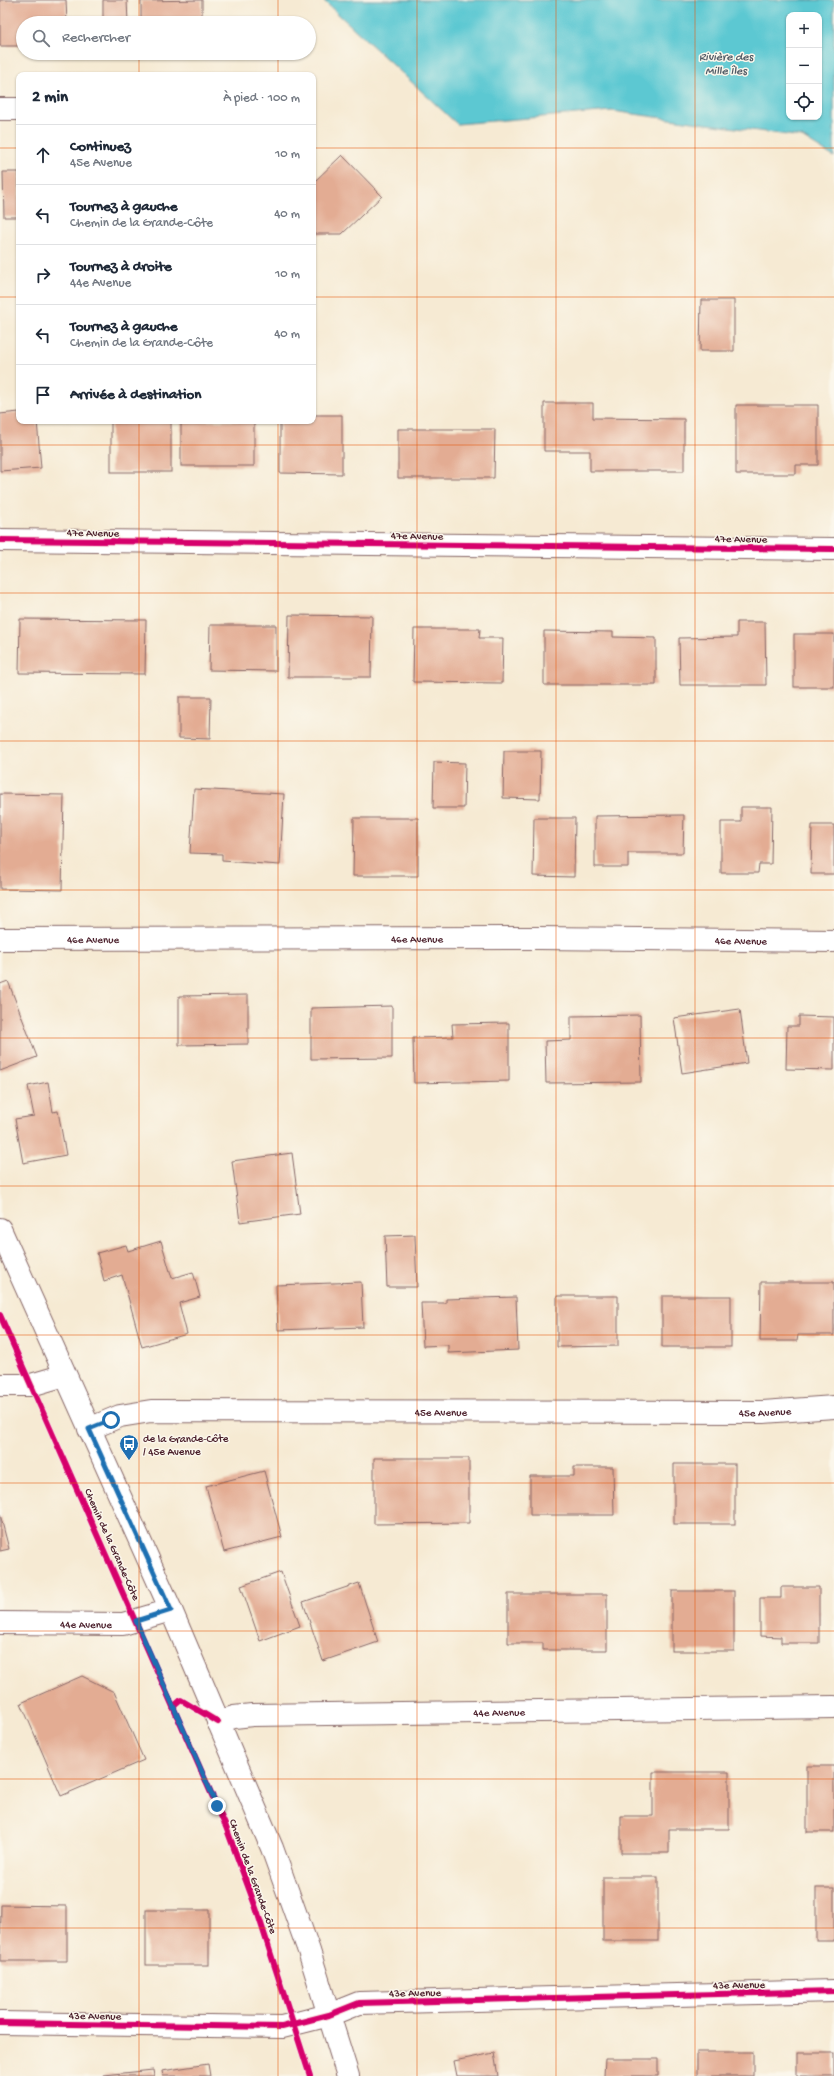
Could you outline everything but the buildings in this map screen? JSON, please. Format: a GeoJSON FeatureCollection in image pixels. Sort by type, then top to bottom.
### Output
{"type":"FeatureCollection","features":[{"type":"Feature","properties":{"kind":"street"},"geometry":{"type":"LineString","coordinates":[[0,109],[16,109]]}},
{"type":"Feature","properties":{"kind":"street","name":"47e Avenue"},"geometry":{"type":"LineString","coordinates":[[0,540],[834,549]]}},
{"type":"Feature","properties":{"kind":"street","name":"46e Avenue"},"geometry":{"type":"LineString","coordinates":[[0,939],[530,938],[834,941]]}},
{"type":"Feature","properties":{"kind":"street"},"geometry":{"type":"LineString","coordinates":[[0,1230],[171,1610],[274,1854],[329,2015],[348,2076]]}},
{"type":"Feature","properties":{"kind":"street"},"geometry":{"type":"LineString","coordinates":[[0,1385],[31,1385],[64,1375]]}},
{"type":"Feature","properties":{"kind":"street","name":"45e Avenue"},"geometry":{"type":"LineString","coordinates":[[89,1429],[120,1416],[151,1411],[763,1412],[834,1407]]}},
{"type":"Feature","properties":{"kind":"street","name":"44e Avenue"},"geometry":{"type":"LineString","coordinates":[[0,1623],[123,1624],[171,1610]]}},
{"type":"Feature","properties":{"kind":"street","name":"44e Avenue"},"geometry":{"type":"LineString","coordinates":[[218,1722],[234,1717],[252,1715],[834,1707]]}},
{"type":"Feature","properties":{"kind":"street","name":"43e Avenue"},"geometry":{"type":"LineString","coordinates":[[0,2023],[282,2027],[329,2015],[360,2003],[834,1991]]}},
{"type":"Feature","properties":{"kind":"water","name":"Rivière des Mille Îles"},"geometry":{"type":"Polygon","coordinates":[[[323,0],[834,0],[834,157],[802,137],[612,111],[457,124],[323,0]]]}},
{"type":"Feature","properties":{"kind":"cycle path"},"geometry":{"type":"LineString","coordinates":[[0,540],[834,549]]}},
{"type":"Feature","properties":{"kind":"cycle path","name":"Chemin de la Grande-Côte"},"geometry":{"type":"LineString","coordinates":[[0,1315],[226,1827],[256,1908],[310,2076]]}},
{"type":"Feature","properties":{"kind":"cycle path"},"geometry":{"type":"LineString","coordinates":[[173,1707],[181,1700],[218,1722]]}},
{"type":"Feature","properties":{"kind":"cycle path"},"geometry":{"type":"LineString","coordinates":[[0,2023],[282,2027],[329,2015],[359,2003],[834,1991]]}},
{"type":"Feature","properties":{"kind":"place","name":"de la Grande-Côte / 45e Avenue"},"geometry":{"type":"Point","coordinates":[129,1461]}},
{"type":"Feature","properties":{"kind":"route"},"geometry":{"type":"LineString","coordinates":[[111,1420],[89,1429],[171,1610],[136,1621],[217,1806]]}}]}
